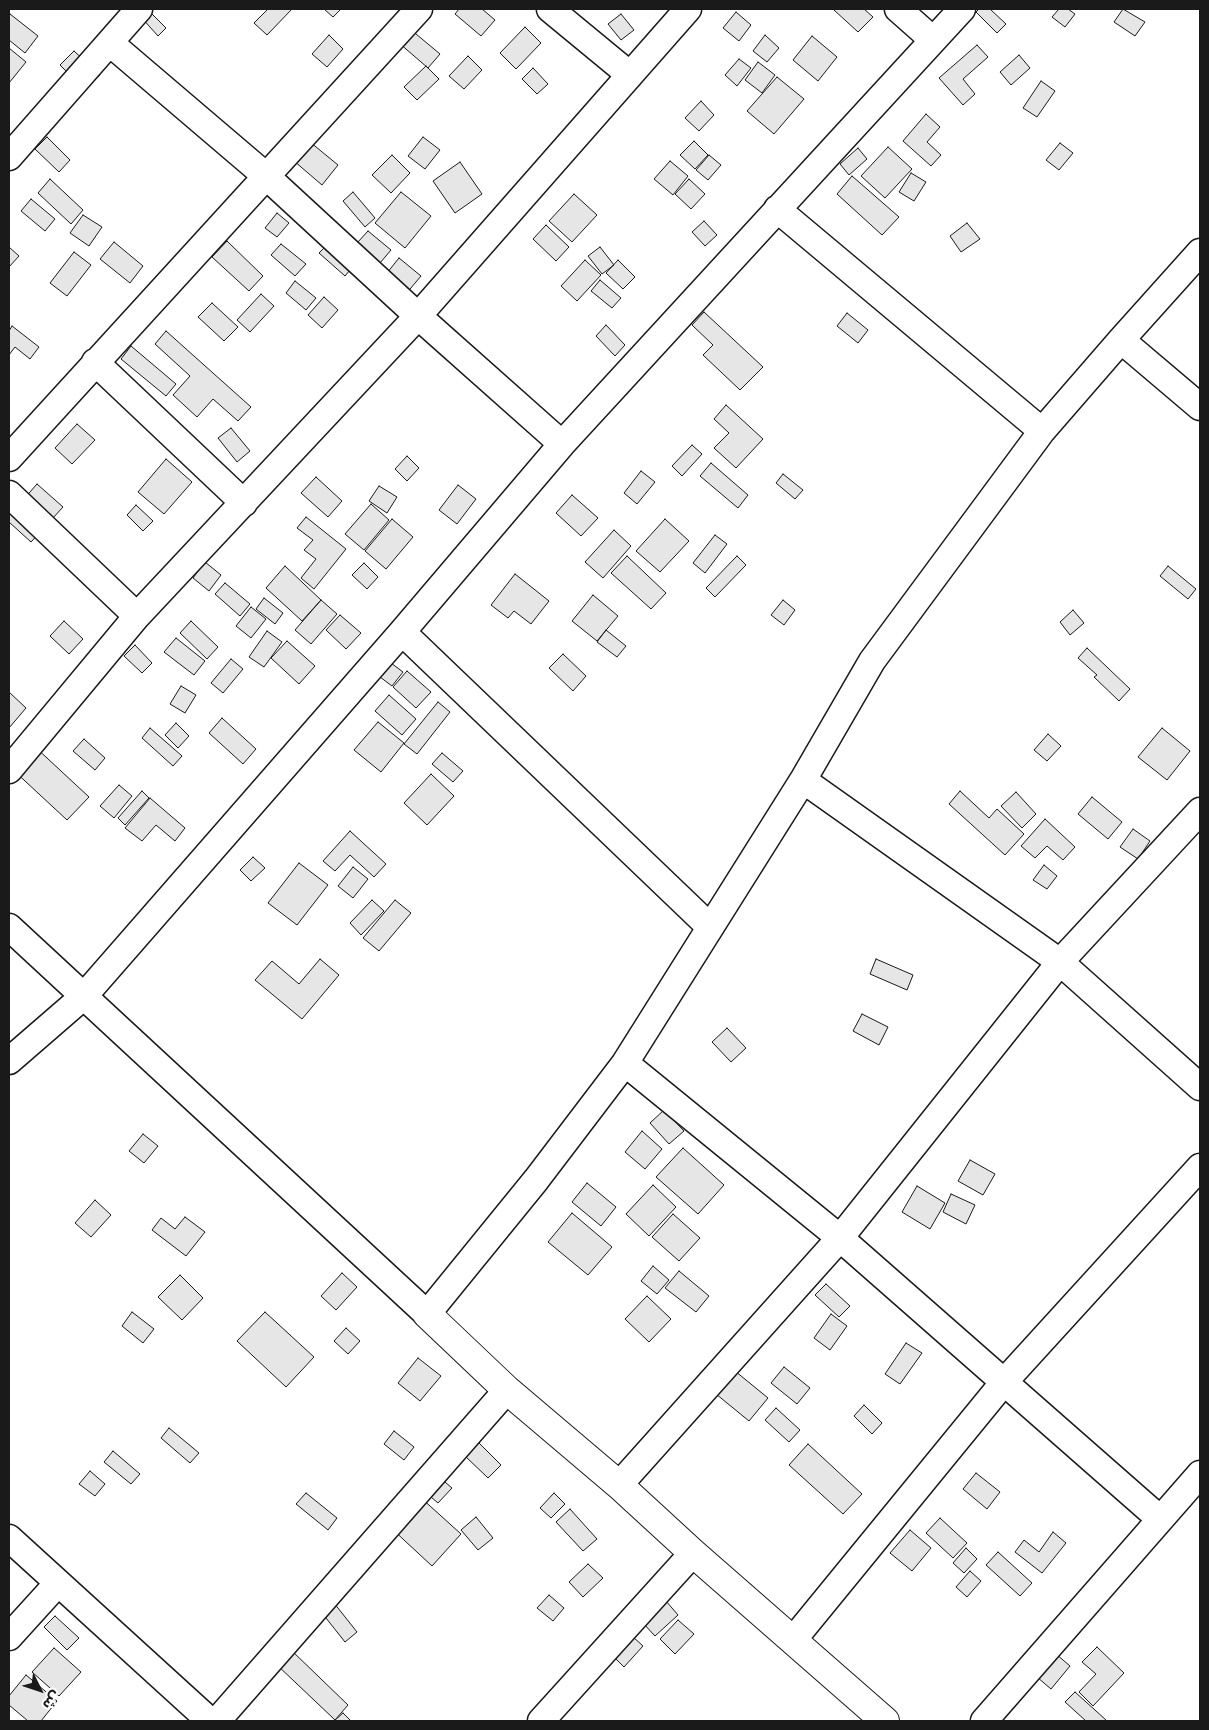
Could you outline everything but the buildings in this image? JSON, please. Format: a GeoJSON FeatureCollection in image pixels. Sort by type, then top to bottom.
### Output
{"type":"FeatureCollection","features":[{"type":"Feature","properties":{"kind":"street"},"geometry":{"type":"LineString","coordinates":[[9,157],[140,9]]}},
{"type":"Feature","properties":{"kind":"street"},"geometry":{"type":"LineString","coordinates":[[9,458],[419,9]]}},
{"type":"Feature","properties":{"kind":"street"},"geometry":{"type":"LineString","coordinates":[[550,9],[630,75]]}},
{"type":"Feature","properties":{"kind":"street"},"geometry":{"type":"LineString","coordinates":[[9,770],[137,616],[418,316],[688,9]]}},
{"type":"Feature","properties":{"kind":"street"},"geometry":{"type":"LineString","coordinates":[[898,9],[933,40]]}},
{"type":"Feature","properties":{"kind":"street"},"geometry":{"type":"LineString","coordinates":[[9,1061],[84,996],[402,632],[562,444],[962,9]]}},
{"type":"Feature","properties":{"kind":"street"},"geometry":{"type":"LineString","coordinates":[[110,43],[266,176],[418,316],[562,444]]}},
{"type":"Feature","properties":{"kind":"street"},"geometry":{"type":"LineString","coordinates":[[777,209],[1042,431]]}},
{"type":"Feature","properties":{"kind":"street"},"geometry":{"type":"LineString","coordinates":[[427,1314],[536,1180],[625,1063],[803,780],[872,661],[1042,431],[1200,252]]}},
{"type":"Feature","properties":{"kind":"street"},"geometry":{"type":"LineString","coordinates":[[1121,340],[1200,407]]}},
{"type":"Feature","properties":{"kind":"street"},"geometry":{"type":"LineString","coordinates":[[95,362],[244,503]]}},
{"type":"Feature","properties":{"kind":"street"},"geometry":{"type":"LineString","coordinates":[[9,494],[137,616]]}},
{"type":"Feature","properties":{"kind":"street"},"geometry":{"type":"LineString","coordinates":[[402,632],[710,927]]}},
{"type":"Feature","properties":{"kind":"street"},"geometry":{"type":"LineString","coordinates":[[803,780],[1060,962],[1200,1087]]}},
{"type":"Feature","properties":{"kind":"street"},"geometry":{"type":"LineString","coordinates":[[619,1486],[840,1238],[1060,962],[1200,811]]}},
{"type":"Feature","properties":{"kind":"street"},"geometry":{"type":"LineString","coordinates":[[9,927],[507,1390],[619,1486],[885,1721]]}},
{"type":"Feature","properties":{"kind":"street"},"geometry":{"type":"LineString","coordinates":[[625,1063],[840,1238],[1160,1519]]}},
{"type":"Feature","properties":{"kind":"street"},"geometry":{"type":"LineString","coordinates":[[793,1640],[1004,1382],[1200,1167]]}},
{"type":"Feature","properties":{"kind":"street"},"geometry":{"type":"LineString","coordinates":[[217,1721],[507,1390]]}},
{"type":"Feature","properties":{"kind":"street"},"geometry":{"type":"LineString","coordinates":[[984,1721],[1200,1474]]}},
{"type":"Feature","properties":{"kind":"street"},"geometry":{"type":"LineString","coordinates":[[9,1538],[210,1721]]}},
{"type":"Feature","properties":{"kind":"street"},"geometry":{"type":"LineString","coordinates":[[542,1721],[693,1553]]}},
{"type":"Feature","properties":{"kind":"street"},"geometry":{"type":"LineString","coordinates":[[9,1637],[58,1582]]}}]}
